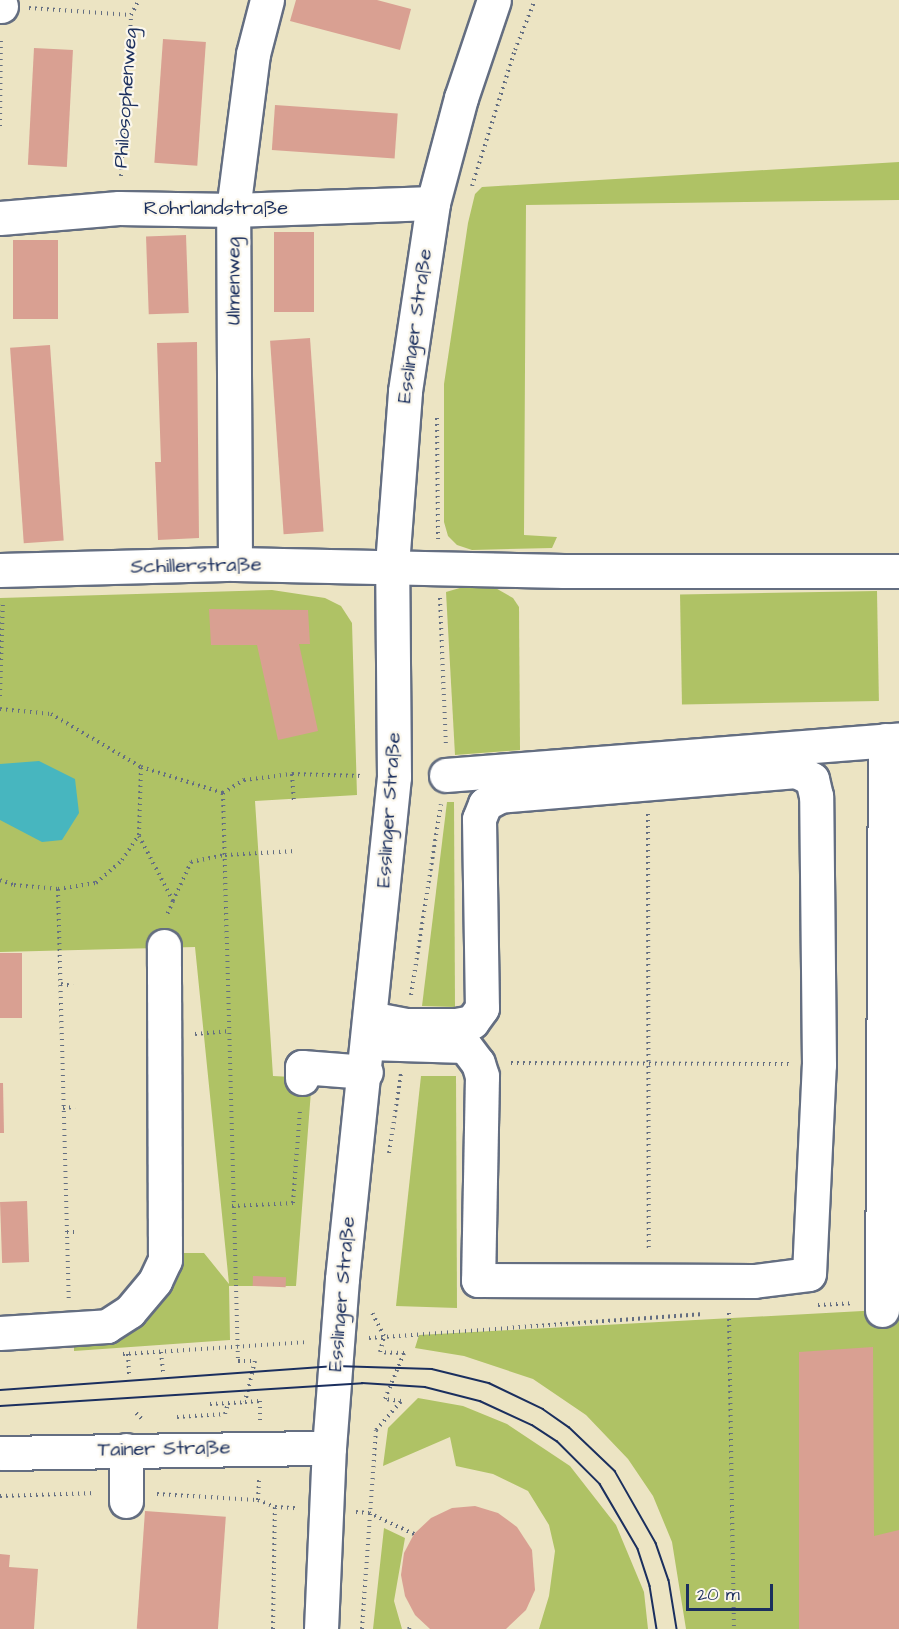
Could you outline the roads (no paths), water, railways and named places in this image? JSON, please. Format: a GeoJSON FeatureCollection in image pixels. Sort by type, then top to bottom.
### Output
{"type":"FeatureCollection","features":[{"type":"Feature","properties":{"kind":"street","name":"Ulmenweg"},"geometry":{"type":"LineString","coordinates":[[235,564],[233,210],[254,54],[267,0]]}},
{"type":"Feature","properties":{"kind":"street","name":"Esslinger Straße"},"geometry":{"type":"LineString","coordinates":[[321,1629],[329,1448],[338,1340],[394,777],[392,565],[405,391],[433,203],[461,98],[494,0]]}},
{"type":"Feature","properties":{"kind":"street","name":"Rohrlandstraße"},"geometry":{"type":"LineString","coordinates":[[0,218],[119,208],[233,210],[433,203]]}},
{"type":"Feature","properties":{"kind":"street","name":"Schillerstraße"},"geometry":{"type":"LineString","coordinates":[[2,570],[235,564],[392,565],[564,571],[899,571]]}},
{"type":"Feature","properties":{"kind":"street"},"geometry":{"type":"LineString","coordinates":[[446,775],[892,740],[882,1310]]}},
{"type":"Feature","properties":{"kind":"street"},"geometry":{"type":"LineString","coordinates":[[302,1078],[302,1068],[368,1044],[405,1034],[472,1022],[482,1008],[479,819],[485,804],[500,796],[520,792],[796,771],[812,779],[816,796],[819,1065],[809,1274],[754,1281],[478,1280],[482,1076],[477,1063],[465,1046],[405,1034]]}},
{"type":"Feature","properties":{"kind":"street"},"geometry":{"type":"LineString","coordinates":[[0,1333],[106,1326],[130,1311],[155,1281],[165,1260],[164,946]]}},
{"type":"Feature","properties":{"kind":"street","name":"Tainer Straße"},"geometry":{"type":"LineString","coordinates":[[0,1453],[329,1448]]}},
{"type":"Feature","properties":{"kind":"street"},"geometry":{"type":"LineString","coordinates":[[126,1450],[126,1501]]}},
{"type":"Feature","properties":{"kind":"water"},"geometry":{"type":"Polygon","coordinates":[[[39,761],[75,779],[79,813],[62,840],[42,842],[0,820],[0,764],[39,761]]]}},
{"type":"Feature","properties":{"kind":"tram line"},"geometry":{"type":"LineString","coordinates":[[0,1390],[335,1366],[432,1369],[489,1383],[543,1409],[569,1427],[615,1471],[656,1543],[669,1580],[677,1629]]}},
{"type":"Feature","properties":{"kind":"tram line"},"geometry":{"type":"LineString","coordinates":[[0,1406],[362,1383],[425,1387],[480,1401],[532,1425],[557,1441],[600,1484],[638,1549],[650,1586],[657,1629]]}}]}
